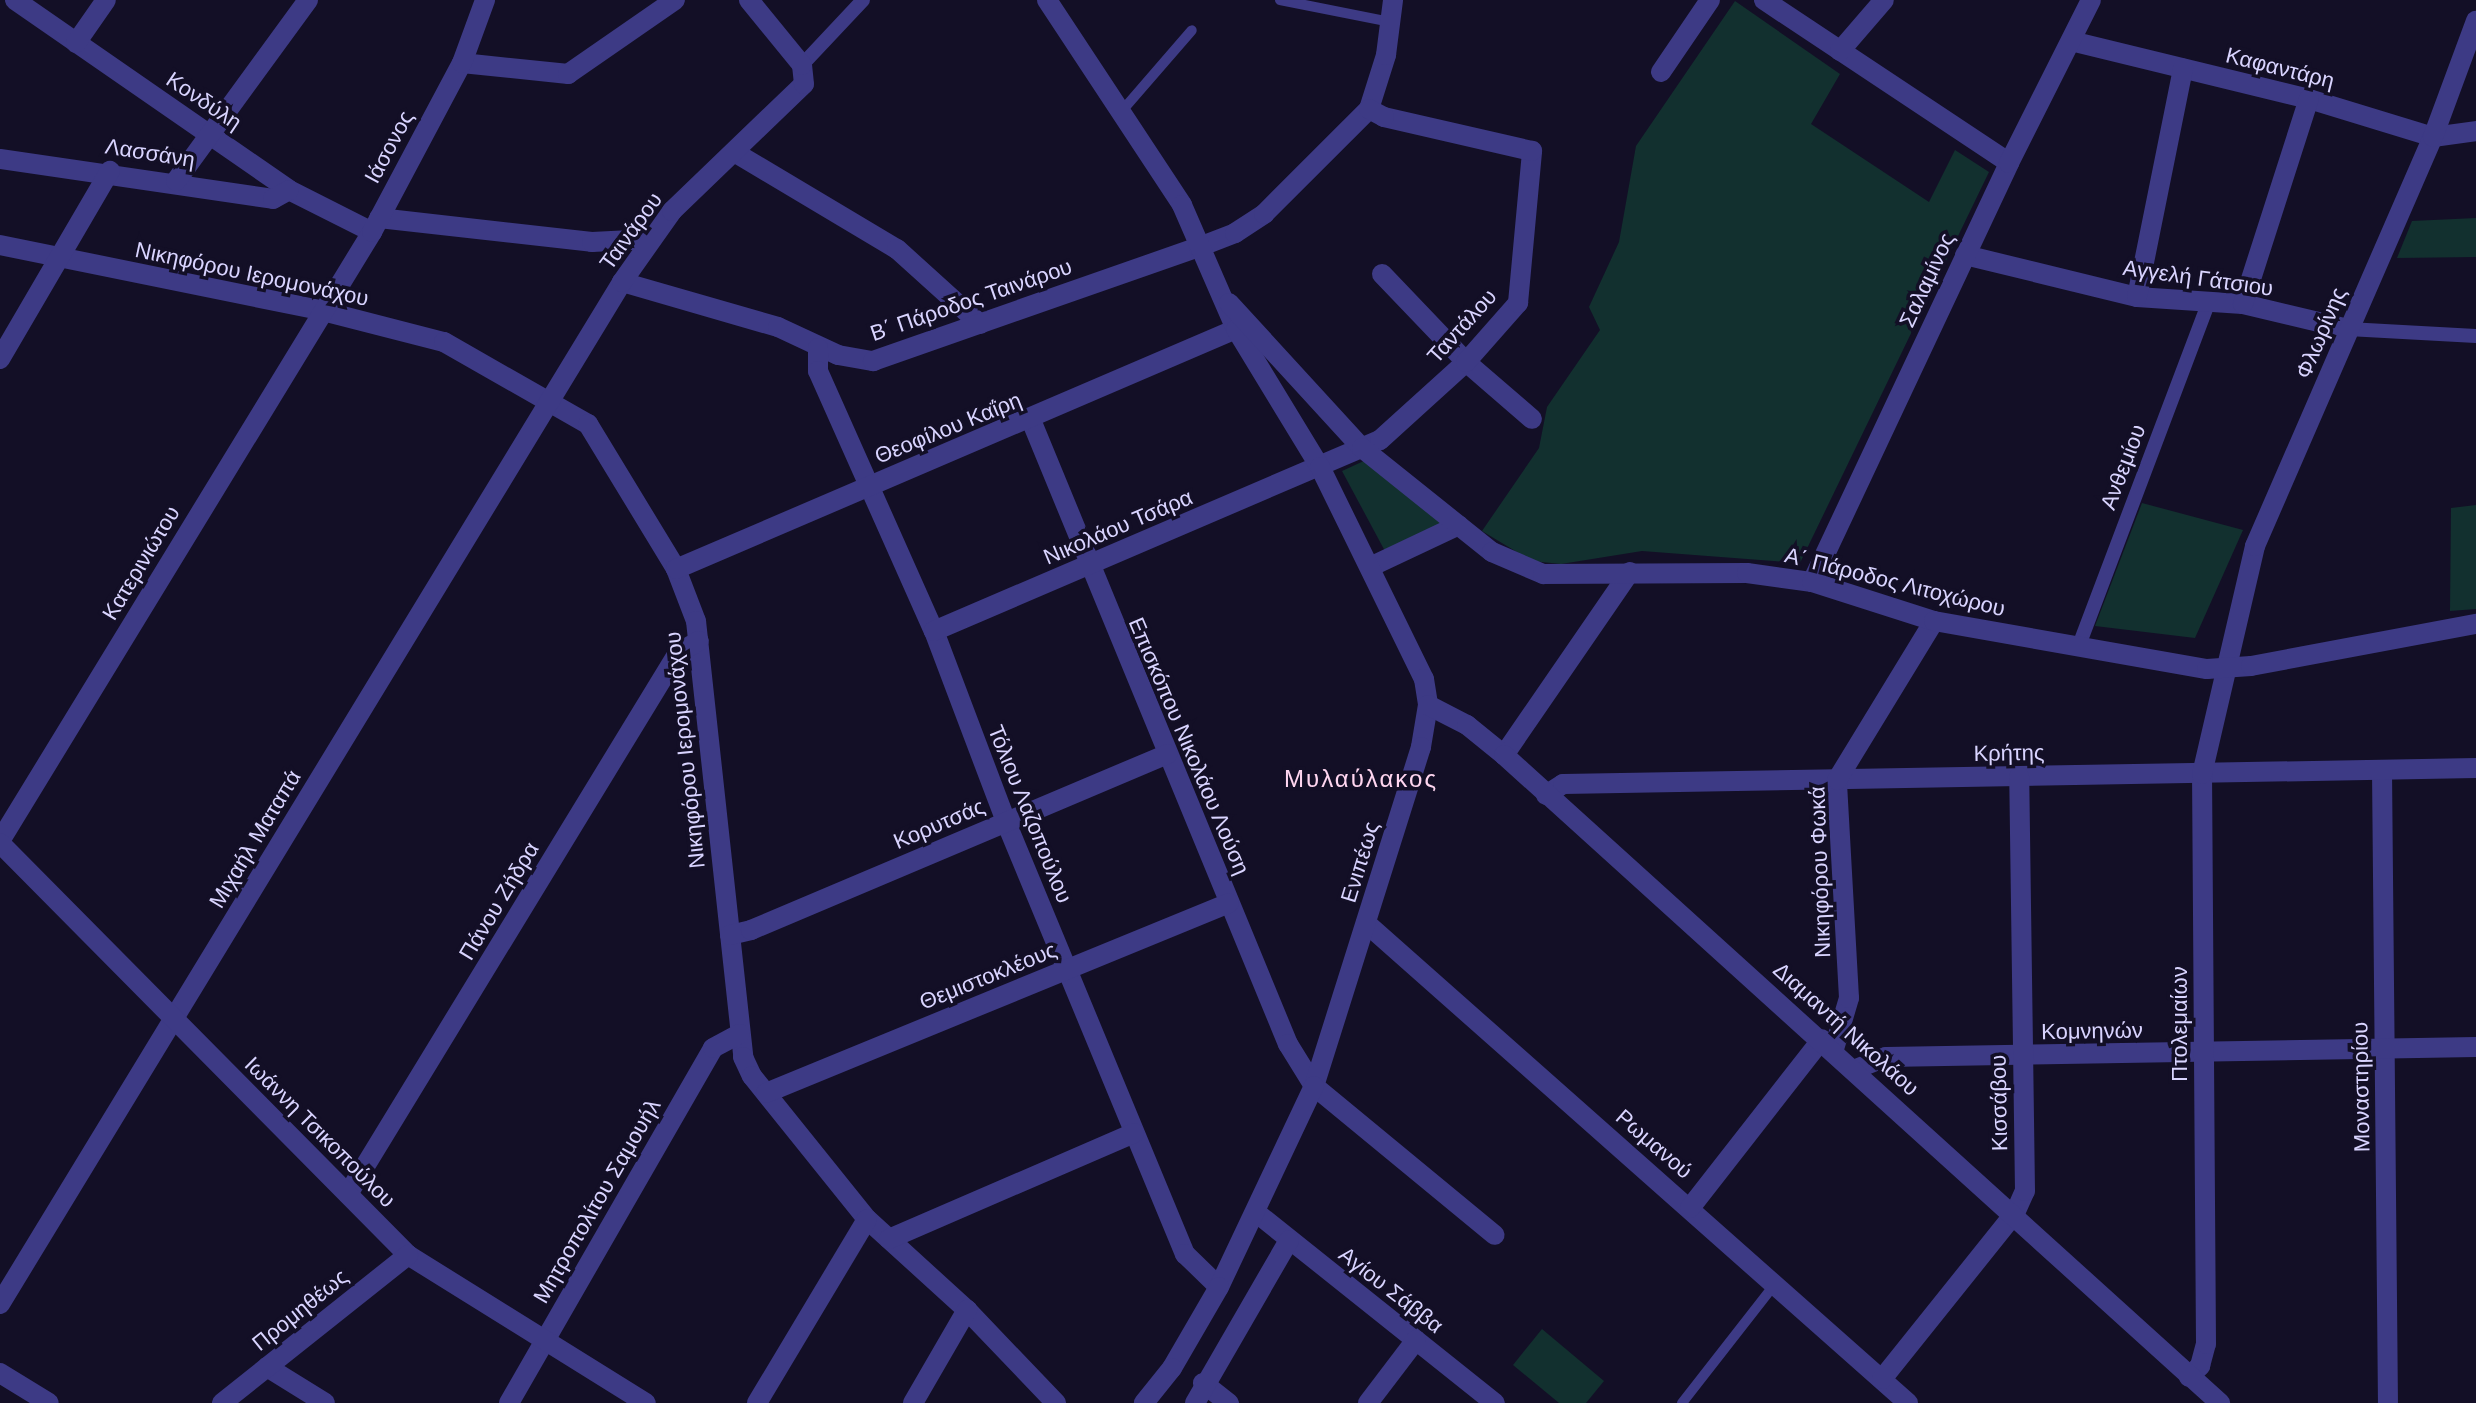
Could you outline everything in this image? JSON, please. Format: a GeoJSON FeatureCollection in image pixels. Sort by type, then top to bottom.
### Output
{"type":"FeatureCollection","features":[{"type":"Feature","properties":{"kind":"street","name":"Κονδύλη"},"geometry":{"type":"LineString","coordinates":[[15,0],[289,190],[375,225]]}},
{"type":"Feature","properties":{"kind":"street"},"geometry":{"type":"LineString","coordinates":[[76,43],[106,0]]}},
{"type":"Feature","properties":{"kind":"street"},"geometry":{"type":"LineString","coordinates":[[176,181],[212,136],[308,0]]}},
{"type":"Feature","properties":{"kind":"street","name":"Ιάσονος"},"geometry":{"type":"LineString","coordinates":[[323,311],[375,225],[462,63],[485,0]]}},
{"type":"Feature","properties":{"kind":"street"},"geometry":{"type":"LineString","coordinates":[[462,63],[568,74],[675,0]]}},
{"type":"Feature","properties":{"kind":"street"},"geometry":{"type":"LineString","coordinates":[[749,0],[804,72]]}},
{"type":"Feature","properties":{"kind":"street","name":"Ταινάρου"},"geometry":{"type":"LineString","coordinates":[[551,399],[622,282],[672,211],[800,91],[804,72],[863,0]]}},
{"type":"Feature","properties":{"kind":"street","name":"Ενιπέως"},"geometry":{"type":"LineString","coordinates":[[1047,0],[1182,205],[1215,289],[1320,467],[1370,567],[1424,679],[1428,705],[1421,747],[1314,1086],[1258,1214],[1219,1287],[1172,1368],[1144,1403]]}},
{"type":"Feature","properties":{"kind":"street"},"geometry":{"type":"LineString","coordinates":[[1369,109],[1386,55],[1393,0]]}},
{"type":"Feature","properties":{"kind":"street"},"geometry":{"type":"LineString","coordinates":[[1661,72],[1710,0]]}},
{"type":"Feature","properties":{"kind":"street"},"geometry":{"type":"LineString","coordinates":[[1764,0],[2009,163]]}},
{"type":"Feature","properties":{"kind":"street"},"geometry":{"type":"LineString","coordinates":[[1840,51],[1884,0]]}},
{"type":"Feature","properties":{"kind":"street","name":"Σαλαμίνος"},"geometry":{"type":"LineString","coordinates":[[1812,582],[2009,163],[2091,0]]}},
{"type":"Feature","properties":{"kind":"street","name":"Φλωρίνης"},"geometry":{"type":"LineString","coordinates":[[2228,669],[2255,546],[2433,137],[2476,21]]}},
{"type":"Feature","properties":{"kind":"street","name":"Καφαντάρη"},"geometry":{"type":"LineString","coordinates":[[2071,41],[2309,99],[2433,137],[2476,131]]}},
{"type":"Feature","properties":{"kind":"street"},"geometry":{"type":"LineString","coordinates":[[2137,297],[2183,69]]}},
{"type":"Feature","properties":{"kind":"street"},"geometry":{"type":"LineString","coordinates":[[2243,304],[2309,99]]}},
{"type":"Feature","properties":{"kind":"street","name":"Ταντάλου"},"geometry":{"type":"LineString","coordinates":[[1320,467],[1380,440],[1466,362],[1518,303],[1532,151],[1384,117],[1369,109]]}},
{"type":"Feature","properties":{"kind":"street","name":"Β΄ Πάροδος Ταινάρου"},"geometry":{"type":"LineString","coordinates":[[622,282],[778,327],[818,348],[873,361],[1235,233],[1264,214],[1369,109]]}},
{"type":"Feature","properties":{"kind":"street"},"geometry":{"type":"LineString","coordinates":[[734,152],[897,249],[980,324]]}},
{"type":"Feature","properties":{"kind":"street","name":"Λασσάνη"},"geometry":{"type":"LineString","coordinates":[[0,159],[110,171],[273,199],[289,190]]}},
{"type":"Feature","properties":{"kind":"street"},"geometry":{"type":"LineString","coordinates":[[0,359],[110,171]]}},
{"type":"Feature","properties":{"kind":"street"},"geometry":{"type":"LineString","coordinates":[[375,225],[592,242],[651,239]]}},
{"type":"Feature","properties":{"kind":"street","name":"Νικηφόρου Ιερομονάχου"},"geometry":{"type":"LineString","coordinates":[[0,245],[323,311],[444,342],[551,399],[588,424],[676,569],[699,641],[743,1057],[766,1093],[867,1219],[967,1310],[1056,1403]]}},
{"type":"Feature","properties":{"kind":"street","name":"Αγγελή Γάτσιου"},"geometry":{"type":"LineString","coordinates":[[1965,255],[2137,297],[2243,304],[2348,329],[2476,336]]}},
{"type":"Feature","properties":{"kind":"street"},"geometry":{"type":"LineString","coordinates":[[1382,274],[1466,362],[1532,419]]}},
{"type":"Feature","properties":{"kind":"street","name":"Α΄ Πάροδος Λιτοχώρου"},"geometry":{"type":"LineString","coordinates":[[1215,289],[1362,448],[1492,552],[1543,574],[1747,573],[1812,582],[1934,621],[2166,665],[2228,669],[2476,624]]}},
{"type":"Feature","properties":{"kind":"street","name":"Ανθεμίου"},"geometry":{"type":"LineString","coordinates":[[2078,648],[2209,302]]}},
{"type":"Feature","properties":{"kind":"street","name":"Κατερινιώτου"},"geometry":{"type":"LineString","coordinates":[[0,842],[323,311]]}},
{"type":"Feature","properties":{"kind":"street","name":"Θεοφίλου Καΐρη"},"geometry":{"type":"LineString","coordinates":[[676,569],[1031,420],[1236,329]]}},
{"type":"Feature","properties":{"kind":"street","name":"Τόλιου Λαζοπούλου"},"geometry":{"type":"LineString","coordinates":[[818,348],[818,371],[872,485],[934,631],[1006,822],[1185,1254],[1219,1287]]}},
{"type":"Feature","properties":{"kind":"street","name":"Μιχαήλ Ματαπά"},"geometry":{"type":"LineString","coordinates":[[0,1304],[551,399]]}},
{"type":"Feature","properties":{"kind":"street","name":"Επισκόπου Νικολάου Λούση"},"geometry":{"type":"LineString","coordinates":[[1031,420],[1087,566],[1288,1044],[1314,1086],[1495,1235]]}},
{"type":"Feature","properties":{"kind":"street","name":"Νικολάου Τσάρα"},"geometry":{"type":"LineString","coordinates":[[934,631],[1320,467]]}},
{"type":"Feature","properties":{"kind":"street"},"geometry":{"type":"LineString","coordinates":[[1370,567],[1459,525]]}},
{"type":"Feature","properties":{"kind":"street"},"geometry":{"type":"LineString","coordinates":[[1504,755],[1630,572]]}},
{"type":"Feature","properties":{"kind":"street","name":"Νικηφόρου Φωκά"},"geometry":{"type":"LineString","coordinates":[[1690,1208],[1828,1044],[1849,998],[1837,780],[1934,621]]}},
{"type":"Feature","properties":{"kind":"street","name":"Πάνου Ζήδρα"},"geometry":{"type":"LineString","coordinates":[[348,1194],[678,653],[699,641]]}},
{"type":"Feature","properties":{"kind":"street","name":"Πτολεμαίων"},"geometry":{"type":"LineString","coordinates":[[2189,1377],[2200,1366],[2206,1344],[2202,774],[2228,669]]}},
{"type":"Feature","properties":{"kind":"street","name":"Διαμαντή Νικολάου"},"geometry":{"type":"LineString","coordinates":[[1428,705],[1467,725],[1504,755],[1856,1069],[2220,1403]]}},
{"type":"Feature","properties":{"kind":"street","name":"Κορυτσάς"},"geometry":{"type":"LineString","coordinates":[[730,935],[1167,754]]}},
{"type":"Feature","properties":{"kind":"street","name":"Κρήτης"},"geometry":{"type":"LineString","coordinates":[[1546,795],[1563,784],[2476,768]]}},
{"type":"Feature","properties":{"kind":"street","name":"Μοναστηρίου"},"geometry":{"type":"LineString","coordinates":[[2382,770],[2388,1403]]}},
{"type":"Feature","properties":{"kind":"street","name":"Κισσάβου"},"geometry":{"type":"LineString","coordinates":[[1882,1379],[2015,1213],[2025,1191],[2019,777]]}},
{"type":"Feature","properties":{"kind":"street","name":"Ιωάννη Τσικοπούλου"},"geometry":{"type":"LineString","coordinates":[[0,842],[408,1255],[646,1403]]}},
{"type":"Feature","properties":{"kind":"street","name":"Θεμιστοκλέους"},"geometry":{"type":"LineString","coordinates":[[766,1093],[1229,903]]}},
{"type":"Feature","properties":{"kind":"street","name":"Ρωμανού"},"geometry":{"type":"LineString","coordinates":[[1366,923],[1908,1403]]}},
{"type":"Feature","properties":{"kind":"street","name":"Μητροπολίτου Σαμουήλ"},"geometry":{"type":"LineString","coordinates":[[509,1403],[713,1048],[739,1034]]}},
{"type":"Feature","properties":{"kind":"street","name":"Κομνηνών"},"geometry":{"type":"LineString","coordinates":[[1856,1069],[1886,1057],[2476,1047]]}},
{"type":"Feature","properties":{"kind":"street"},"geometry":{"type":"LineString","coordinates":[[889,1239],[1134,1133]]}},
{"type":"Feature","properties":{"kind":"street","name":"Αγίου Σάββα"},"geometry":{"type":"LineString","coordinates":[[1258,1214],[1495,1403]]}},
{"type":"Feature","properties":{"kind":"street"},"geometry":{"type":"LineString","coordinates":[[757,1403],[867,1219]]}},
{"type":"Feature","properties":{"kind":"street"},"geometry":{"type":"LineString","coordinates":[[1195,1403],[1203,1383],[1289,1240]]}},
{"type":"Feature","properties":{"kind":"street","name":"Προμηθέως"},"geometry":{"type":"LineString","coordinates":[[222,1403],[408,1255]]}},
{"type":"Feature","properties":{"kind":"street"},"geometry":{"type":"LineString","coordinates":[[913,1403],[967,1310]]}},
{"type":"Feature","properties":{"kind":"street"},"geometry":{"type":"LineString","coordinates":[[1368,1403],[1416,1340]]}},
{"type":"Feature","properties":{"kind":"street"},"geometry":{"type":"LineString","coordinates":[[267,1367],[325,1403]]}},
{"type":"Feature","properties":{"kind":"street"},"geometry":{"type":"LineString","coordinates":[[0,1373],[49,1403]]}},
{"type":"Feature","properties":{"kind":"street"},"geometry":{"type":"LineString","coordinates":[[1203,1383],[1229,1403]]}},
{"type":"Feature","properties":{"kind":"lane"},"geometry":{"type":"LineString","coordinates":[[1280,0],[1390,22]]}},
{"type":"Feature","properties":{"kind":"lane"},"geometry":{"type":"LineString","coordinates":[[1121,112],[1192,30]]}},
{"type":"Feature","properties":{"kind":"lane"},"geometry":{"type":"LineString","coordinates":[[1682,1403],[1775,1284]]}},
{"type":"Feature","properties":{"kind":"green space"},"geometry":{"type":"Polygon","coordinates":[[[1735,1],[1840,74],[1811,124],[1929,202],[1955,150],[1989,172],[1800,563],[1642,551],[1561,564],[1532,561],[1482,531],[1539,448],[1547,407],[1600,330],[1589,307],[1619,242],[1636,146],[1735,1]]]}},
{"type":"Feature","properties":{"kind":"green space"},"geometry":{"type":"Polygon","coordinates":[[[2476,218],[2476,257],[2397,258],[2412,221],[2476,218]]]}},
{"type":"Feature","properties":{"kind":"green space"},"geometry":{"type":"Polygon","coordinates":[[[1366,460],[1447,526],[1386,553],[1342,471],[1366,460]]]}},
{"type":"Feature","properties":{"kind":"green space"},"geometry":{"type":"Polygon","coordinates":[[[2142,503],[2243,530],[2195,638],[2095,626],[2142,503]]]}},
{"type":"Feature","properties":{"kind":"green space"},"geometry":{"type":"Polygon","coordinates":[[[2476,505],[2476,609],[2450,611],[2451,508],[2476,505]]]}},
{"type":"Feature","properties":{"kind":"green space"},"geometry":{"type":"Polygon","coordinates":[[[1542,1329],[1604,1381],[1586,1403],[1559,1403],[1513,1365],[1542,1329]]]}},
{"type":"Feature","properties":{"kind":"district","name":"Μυλαύλακος"},"geometry":{"type":"Point","coordinates":[1361,779]}}]}
